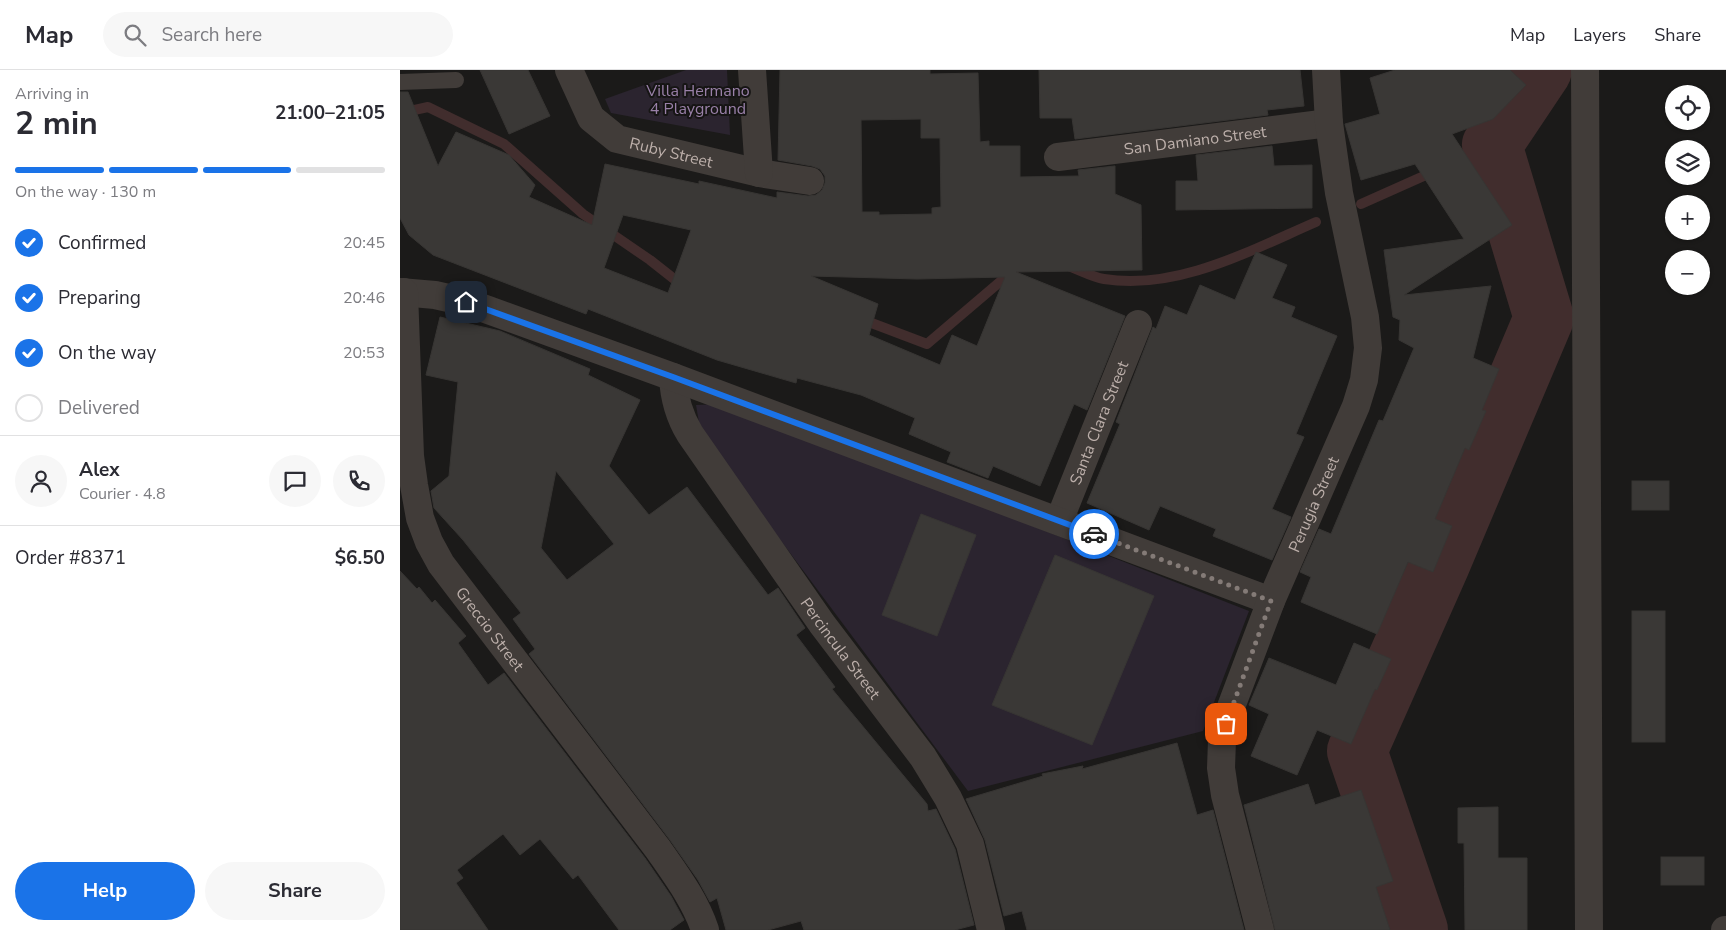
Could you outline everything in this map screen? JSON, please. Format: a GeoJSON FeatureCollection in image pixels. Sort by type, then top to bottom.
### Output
{"type":"FeatureCollection","features":[{"type":"Feature","properties":{"kind":"street","name":"Ruby Street"},"geometry":{"type":"LineString","coordinates":[[569,70],[591,118],[617,139],[759,173],[810,181]]}},
{"type":"Feature","properties":{"kind":"street"},"geometry":{"type":"LineString","coordinates":[[752,70],[759,173]]}},
{"type":"Feature","properties":{"kind":"street","name":"Perugia Street"},"geometry":{"type":"LineString","coordinates":[[1260,930],[1225,795],[1221,768],[1222,740],[1231,708],[1271,601],[1356,406],[1365,372],[1368,348],[1365,317],[1339,193],[1330,123],[1326,70]]}},
{"type":"Feature","properties":{"kind":"street"},"geometry":{"type":"LineString","coordinates":[[1585,70],[1590,930]]}},
{"type":"Feature","properties":{"kind":"street","name":"San Damiano Street"},"geometry":{"type":"LineString","coordinates":[[1058,158],[1330,123]]}},
{"type":"Feature","properties":{"kind":"street"},"geometry":{"type":"LineString","coordinates":[[402,289],[435,294],[466,302],[673,377],[1271,601]]}},
{"type":"Feature","properties":{"kind":"street","name":"Greccio Street"},"geometry":{"type":"LineString","coordinates":[[402,289],[410,456],[407,485],[429,542],[441,564],[658,849],[686,890],[701,918],[705,930]]}},
{"type":"Feature","properties":{"kind":"street","name":"Santa Clara Street"},"geometry":{"type":"LineString","coordinates":[[1059,521],[1138,324]]}},
{"type":"Feature","properties":{"kind":"street","name":"Percincula Street"},"geometry":{"type":"LineString","coordinates":[[673,377],[677,407],[690,434],[822,624],[923,757],[948,798],[970,844],[991,930]]}},
{"type":"Feature","properties":{"kind":"lane"},"geometry":{"type":"LineString","coordinates":[[400,82],[456,80]]}},
{"type":"Feature","properties":{"kind":"green space","name":"Villa Hermano 4 Playground"},"geometry":{"type":"Polygon","coordinates":[[[686,70],[727,70],[730,135],[611,113],[605,99],[686,70]]]}},
{"type":"Feature","properties":{"kind":"green space"},"geometry":{"type":"Polygon","coordinates":[[[722,404],[1249,611],[1203,731],[968,791],[701,434],[696,405],[722,404]]]}},
{"type":"Feature","properties":{"kind":"building"},"geometry":{"type":"Polygon","coordinates":[[[480,70],[528,70],[550,116],[509,134],[480,70]]]}},
{"type":"Feature","properties":{"kind":"building"},"geometry":{"type":"Polygon","coordinates":[[[780,70],[930,70],[930,74],[978,73],[980,142],[989,141],[989,146],[1020,146],[1020,177],[1079,176],[1078,170],[1115,166],[1115,194],[1141,205],[1142,270],[1016,272],[1125,316],[1087,410],[1074,404],[1040,486],[993,466],[988,478],[947,462],[951,452],[909,434],[915,418],[861,395],[797,378],[796,383],[717,360],[588,309],[586,314],[433,255],[409,235],[400,218],[400,92],[408,92],[438,166],[456,132],[509,155],[535,185],[529,197],[592,225],[605,164],[699,184],[699,181],[777,198],[777,192],[808,196],[816,195],[822,190],[825,176],[820,169],[778,160],[780,70]],[[921,119],[861,120],[862,212],[879,212],[879,215],[932,214],[932,208],[941,207],[940,138],[921,138],[921,119]],[[623,215],[604,268],[668,293],[691,230],[623,215]],[[811,276],[878,304],[869,335],[940,365],[952,335],[977,346],[1005,277],[917,279],[811,276]]]}},
{"type":"Feature","properties":{"kind":"building"},"geometry":{"type":"Polygon","coordinates":[[[1039,70],[1300,70],[1304,106],[1267,110],[1268,115],[1075,139],[1072,118],[1040,118],[1039,70]]]}},
{"type":"Feature","properties":{"kind":"building"},"geometry":{"type":"Polygon","coordinates":[[[1395,70],[1510,70],[1526,85],[1493,119],[1452,134],[1512,225],[1404,295],[1491,286],[1473,358],[1499,369],[1482,410],[1486,411],[1469,450],[1465,448],[1435,519],[1452,526],[1433,572],[1408,562],[1377,634],[1301,602],[1311,577],[1300,572],[1319,529],[1331,534],[1379,420],[1383,421],[1414,348],[1399,340],[1400,320],[1393,317],[1384,250],[1464,239],[1415,164],[1361,180],[1345,124],[1380,114],[1370,78],[1395,70]]]}},
{"type":"Feature","properties":{"kind":"building"},"geometry":{"type":"Polygon","coordinates":[[[1272,146],[1274,166],[1312,165],[1312,208],[1176,210],[1176,181],[1198,181],[1196,155],[1272,146]]]}},
{"type":"Feature","properties":{"kind":"building"},"geometry":{"type":"Polygon","coordinates":[[[1256,252],[1287,265],[1272,298],[1295,307],[1291,317],[1337,336],[1296,434],[1304,437],[1272,509],[1291,517],[1272,560],[1213,536],[1216,529],[1160,506],[1149,530],[1087,503],[1120,424],[1116,422],[1153,327],[1156,329],[1165,306],[1187,315],[1200,285],[1235,300],[1256,252]]]}},
{"type":"Feature","properties":{"kind":"building"},"geometry":{"type":"Polygon","coordinates":[[[440,317],[500,331],[590,369],[588,375],[640,400],[609,466],[649,515],[687,487],[768,595],[778,588],[805,628],[796,635],[835,687],[832,689],[927,804],[928,811],[936,809],[955,849],[974,925],[955,930],[804,930],[801,921],[768,930],[726,930],[717,898],[710,902],[698,880],[670,840],[529,654],[535,649],[513,619],[521,613],[463,540],[434,508],[431,491],[449,476],[458,382],[426,375],[440,317]],[[556,471],[541,548],[567,580],[614,544],[556,471]]]}},
{"type":"Feature","properties":{"kind":"building"},"geometry":{"type":"Polygon","coordinates":[[[1632,481],[1669,481],[1669,510],[1632,510],[1632,481]]]}},
{"type":"Feature","properties":{"kind":"building"},"geometry":{"type":"Polygon","coordinates":[[[921,514],[976,535],[937,636],[882,615],[921,514]]]}},
{"type":"Feature","properties":{"kind":"building"},"geometry":{"type":"Polygon","coordinates":[[[1055,555],[1154,596],[1092,745],[992,705],[1055,555]]]}},
{"type":"Feature","properties":{"kind":"building"},"geometry":{"type":"Polygon","coordinates":[[[400,571],[417,589],[419,587],[432,603],[435,600],[466,636],[458,643],[488,685],[504,673],[645,858],[671,896],[684,920],[670,930],[619,930],[578,875],[573,879],[540,839],[520,855],[503,834],[457,870],[463,878],[456,883],[488,930],[400,930],[400,571]]]}},
{"type":"Feature","properties":{"kind":"building"},"geometry":{"type":"Polygon","coordinates":[[[1632,611],[1665,611],[1665,742],[1632,742],[1632,611]]]}},
{"type":"Feature","properties":{"kind":"building"},"geometry":{"type":"Polygon","coordinates":[[[1354,643],[1391,659],[1377,690],[1375,689],[1351,744],[1317,730],[1297,775],[1251,756],[1269,714],[1249,705],[1269,658],[1336,685],[1354,643]]]}},
{"type":"Feature","properties":{"kind":"building"},"geometry":{"type":"Polygon","coordinates":[[[1177,743],[1197,815],[1213,810],[1244,930],[1027,930],[1022,911],[1004,916],[985,840],[966,799],[1043,776],[1042,774],[1083,766],[1082,769],[1177,743]]]}},
{"type":"Feature","properties":{"kind":"building"},"geometry":{"type":"Polygon","coordinates":[[[1308,784],[1315,805],[1361,790],[1393,881],[1376,887],[1390,930],[1275,930],[1244,805],[1308,784]]]}},
{"type":"Feature","properties":{"kind":"building"},"geometry":{"type":"Polygon","coordinates":[[[1498,807],[1498,858],[1527,858],[1527,930],[1465,930],[1464,843],[1458,843],[1458,808],[1498,807]]]}},
{"type":"Feature","properties":{"kind":"building"},"geometry":{"type":"Polygon","coordinates":[[[1661,857],[1704,857],[1704,885],[1661,885],[1661,857]]]}},
{"type":"Feature","properties":{"kind":"waterway"},"geometry":{"type":"LineString","coordinates":[[1418,930],[1357,751],[1440,564],[1544,318],[1492,145],[1542,70]]}},
{"type":"Feature","properties":{"kind":"waterway"},"geometry":{"type":"LineString","coordinates":[[400,113],[428,107],[504,144],[583,214],[650,260],[683,286]]}},
{"type":"Feature","properties":{"kind":"waterway"},"geometry":{"type":"LineString","coordinates":[[1455,162],[1492,145]]}},
{"type":"Feature","properties":{"kind":"waterway"},"geometry":{"type":"LineString","coordinates":[[1361,204],[1435,171]]}},
{"type":"Feature","properties":{"kind":"waterway"},"geometry":{"type":"LineString","coordinates":[[1068,266],[1104,279],[1131,281],[1159,279],[1213,266],[1316,222]]}},
{"type":"Feature","properties":{"kind":"waterway"},"geometry":{"type":"LineString","coordinates":[[861,319],[927,344],[1015,269]]}},
{"type":"Feature","properties":{"kind":"way so far"},"geometry":{"type":"LineString","coordinates":[[1094,534],[1271,601],[1226,724]]}},
{"type":"Feature","properties":{"kind":"route"},"geometry":{"type":"LineString","coordinates":[[466,302],[1094,534]]}}]}
